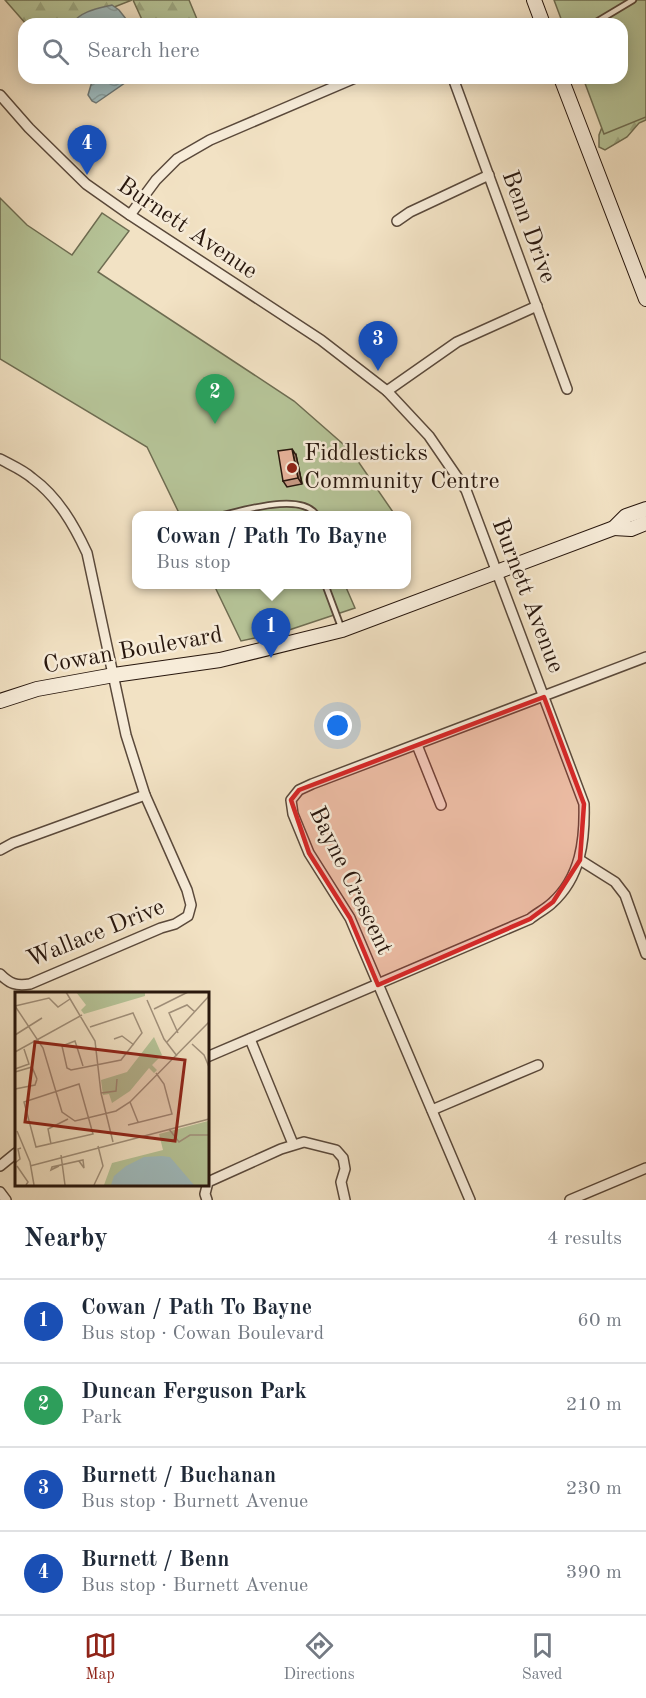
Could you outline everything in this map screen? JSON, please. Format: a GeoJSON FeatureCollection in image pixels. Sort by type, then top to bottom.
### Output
{"type":"FeatureCollection","features":[{"type":"Feature","properties":{"kind":"street"},"geometry":{"type":"LineString","coordinates":[[534,0],[541,18]]}},
{"type":"Feature","properties":{"kind":"street"},"geometry":{"type":"LineString","coordinates":[[130,215],[156,180],[177,159],[210,140],[341,84]]}},
{"type":"Feature","properties":{"kind":"street","name":"Benn Drive"},"geometry":{"type":"LineString","coordinates":[[455,84],[567,389]]}},
{"type":"Feature","properties":{"kind":"street"},"geometry":{"type":"LineString","coordinates":[[563,84],[646,298]]}},
{"type":"Feature","properties":{"kind":"street","name":"Burnett Avenue"},"geometry":{"type":"LineString","coordinates":[[0,95],[29,128],[86,184],[321,340],[387,391],[429,436],[466,490],[584,804],[585,828],[580,860],[568,883],[553,902],[530,919],[208,1057]]}},
{"type":"Feature","properties":{"kind":"street"},"geometry":{"type":"LineString","coordinates":[[397,221],[410,212],[489,175]]}},
{"type":"Feature","properties":{"kind":"street"},"geometry":{"type":"LineString","coordinates":[[387,391],[457,342],[537,306]]}},
{"type":"Feature","properties":{"kind":"street","name":"Wallace Drive"},"geometry":{"type":"LineString","coordinates":[[0,459],[33,478],[61,506],[76,528],[87,553],[126,735],[145,795],[187,890],[191,905],[188,916],[176,924],[161,928],[30,984],[19,986],[9,983],[0,974]]}},
{"type":"Feature","properties":{"kind":"street","name":"Cowan Boulevard"},"geometry":{"type":"LineString","coordinates":[[614,528],[626,516],[646,508]]}},
{"type":"Feature","properties":{"kind":"street","name":"Cowan Boulevard"},"geometry":{"type":"LineString","coordinates":[[0,701],[37,689],[220,660],[342,630],[614,528],[631,529],[646,523]]}},
{"type":"Feature","properties":{"kind":"street","name":"Bayne Crescent"},"geometry":{"type":"LineString","coordinates":[[470,1200],[350,918],[309,853],[293,814],[291,800],[299,790],[646,657]]}},
{"type":"Feature","properties":{"kind":"street"},"geometry":{"type":"LineString","coordinates":[[417,746],[441,805]]}},
{"type":"Feature","properties":{"kind":"street"},"geometry":{"type":"LineString","coordinates":[[0,850],[13,843],[145,795]]}},
{"type":"Feature","properties":{"kind":"street"},"geometry":{"type":"LineString","coordinates":[[580,860],[615,882],[625,895],[646,954]]}},
{"type":"Feature","properties":{"kind":"street"},"geometry":{"type":"LineString","coordinates":[[250,1039],[293,1144]]}},
{"type":"Feature","properties":{"kind":"street"},"geometry":{"type":"LineString","coordinates":[[432,1110],[537,1065]]}},
{"type":"Feature","properties":{"kind":"street"},"geometry":{"type":"LineString","coordinates":[[208,1182],[293,1144],[304,1142],[336,1150],[343,1158],[345,1169],[341,1182],[345,1200]]}},
{"type":"Feature","properties":{"kind":"street"},"geometry":{"type":"LineString","coordinates":[[0,1166],[15,1154]]}},
{"type":"Feature","properties":{"kind":"street"},"geometry":{"type":"LineString","coordinates":[[570,1200],[646,1168]]}},
{"type":"Feature","properties":{"kind":"street"},"geometry":{"type":"LineString","coordinates":[[207,1185],[205,1194],[207,1200]]}},
{"type":"Feature","properties":{"kind":"street"},"geometry":{"type":"LineString","coordinates":[[0,1192],[6,1200]]}},
{"type":"Feature","properties":{"kind":"lane"},"geometry":{"type":"LineString","coordinates":[[602,18],[633,0]]}},
{"type":"Feature","properties":{"kind":"lane"},"geometry":{"type":"LineString","coordinates":[[244,511],[284,503],[300,504],[314,511]]}},
{"type":"Feature","properties":{"kind":"lane"},"geometry":{"type":"LineString","coordinates":[[327,589],[342,630]]}},
{"type":"Feature","properties":{"kind":"highlighted area"},"geometry":{"type":"Polygon","coordinates":[[[544,697],[584,804],[580,860],[553,902],[530,919],[378,985],[350,918],[309,853],[291,800],[299,790],[544,697]]]}},
{"type":"Feature","properties":{"kind":"green space"},"geometry":{"type":"Polygon","coordinates":[[[5,0],[132,0],[86,18],[21,18],[5,0]]]}},
{"type":"Feature","properties":{"kind":"green space"},"geometry":{"type":"Polygon","coordinates":[[[133,0],[189,0],[196,18],[141,18],[133,0]]]}},
{"type":"Feature","properties":{"kind":"green space"},"geometry":{"type":"Polygon","coordinates":[[[554,0],[646,0],[646,117],[604,134],[585,84],[628,84],[628,18],[561,18],[554,0]]]}},
{"type":"Feature","properties":{"kind":"green space"},"geometry":{"type":"Polygon","coordinates":[[[646,13],[646,120],[639,123],[627,137],[605,150],[599,147],[599,135],[619,84],[628,84],[628,60],[646,13]]]}},
{"type":"Feature","properties":{"kind":"green space"},"geometry":{"type":"Polygon","coordinates":[[[0,198],[27,225],[72,255],[102,213],[129,231],[98,272],[294,401],[351,451],[392,511],[178,511],[147,447],[0,359],[0,198]]]}},
{"type":"Feature","properties":{"kind":"green space"},"geometry":{"type":"Polygon","coordinates":[[[216,589],[347,589],[355,608],[283,632],[241,641],[216,589]]]}},
{"type":"Feature","properties":{"kind":"water"},"geometry":{"type":"Polygon","coordinates":[[[112,5],[125,18],[78,18],[94,9],[112,5]]]}},
{"type":"Feature","properties":{"kind":"water"},"geometry":{"type":"Polygon","coordinates":[[[91,84],[123,84],[96,103],[88,95],[91,84]]]}},
{"type":"Feature","properties":{"kind":"building"},"geometry":{"type":"Polygon","coordinates":[[[292,449],[298,478],[283,481],[278,451],[292,449]]]}},
{"type":"Feature","properties":{"kind":"place","name":"Burnett / Benn"},"geometry":{"type":"Point","coordinates":[87,175]}},
{"type":"Feature","properties":{"kind":"place","name":"Burnett / Buchanan"},"geometry":{"type":"Point","coordinates":[378,371]}},
{"type":"Feature","properties":{"kind":"place","name":"Duncan Ferguson Park"},"geometry":{"type":"Point","coordinates":[215,424]}},
{"type":"Feature","properties":{"kind":"place","name":"Fiddlesticks Community Centre"},"geometry":{"type":"Point","coordinates":[292,468]}},
{"type":"Feature","properties":{"kind":"place","name":"Cowan / Path To Bayne"},"geometry":{"type":"Point","coordinates":[271,658]}}]}
